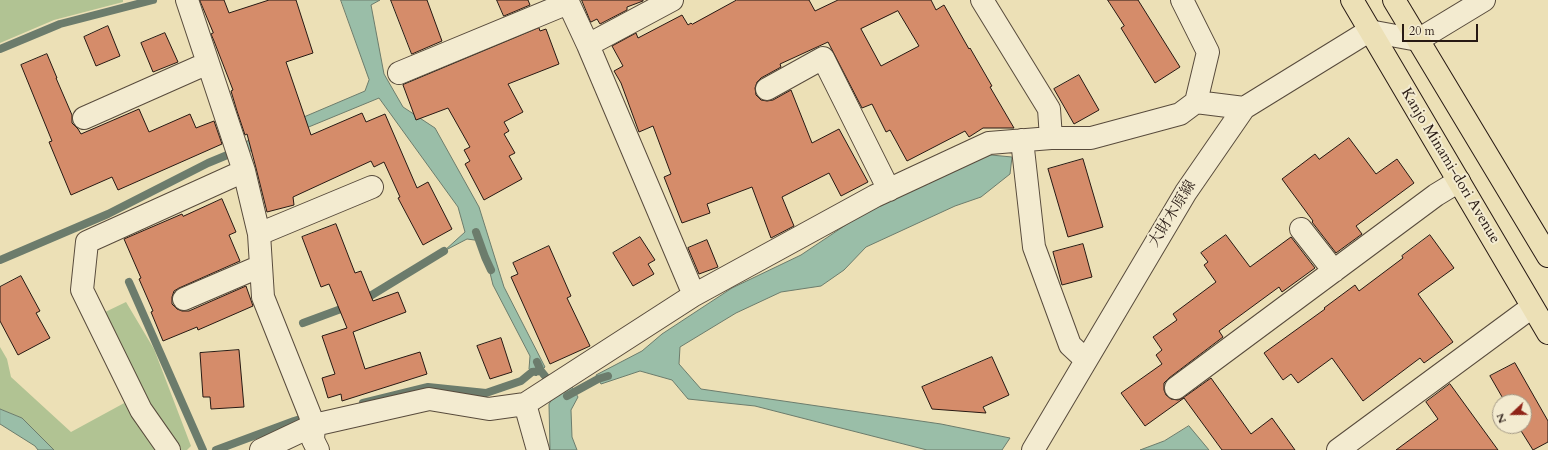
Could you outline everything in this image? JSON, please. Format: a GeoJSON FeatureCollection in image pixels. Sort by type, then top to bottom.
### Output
{"type":"FeatureCollection","features":[{"type":"Feature","properties":{"kind":"main road","name":"Kanjo Minami-dori Avenue"},"geometry":{"type":"LineString","coordinates":[[1352,0],[1548,332]]}},
{"type":"Feature","properties":{"kind":"main road"},"geometry":{"type":"LineString","coordinates":[[1394,0],[1548,256]]}},
{"type":"Feature","properties":{"kind":"street"},"geometry":{"type":"LineString","coordinates":[[187,0],[242,165],[259,234],[263,297],[310,415],[313,440],[318,450]]}},
{"type":"Feature","properties":{"kind":"street"},"geometry":{"type":"LineString","coordinates":[[588,45],[672,0]]}},
{"type":"Feature","properties":{"kind":"street"},"geometry":{"type":"LineString","coordinates":[[982,0],[1049,110],[1051,138]]}},
{"type":"Feature","properties":{"kind":"street"},"geometry":{"type":"LineString","coordinates":[[262,450],[310,415],[429,399],[488,410],[533,399],[694,295],[889,190],[989,142],[1051,138],[1091,138],[1180,114],[1196,102],[1208,52],[1182,0]]}},
{"type":"Feature","properties":{"kind":"street"},"geometry":{"type":"LineString","coordinates":[[1369,31],[1418,40],[1484,0]]}},
{"type":"Feature","properties":{"kind":"street"},"geometry":{"type":"LineString","coordinates":[[399,73],[567,2],[588,45],[694,295]]}},
{"type":"Feature","properties":{"kind":"street","name":"大財木原線"},"geometry":{"type":"LineString","coordinates":[[1033,450],[1186,192],[1244,108],[1369,31]]}},
{"type":"Feature","properties":{"kind":"street"},"geometry":{"type":"LineString","coordinates":[[767,89],[824,58],[889,190]]}},
{"type":"Feature","properties":{"kind":"street"},"geometry":{"type":"LineString","coordinates":[[84,118],[208,63]]}},
{"type":"Feature","properties":{"kind":"street"},"geometry":{"type":"LineString","coordinates":[[1196,102],[1244,108]]}},
{"type":"Feature","properties":{"kind":"street"},"geometry":{"type":"LineString","coordinates":[[1022,140],[1034,247],[1070,345],[1086,360]]}},
{"type":"Feature","properties":{"kind":"street"},"geometry":{"type":"LineString","coordinates":[[169,450],[141,410],[82,290],[87,242],[242,165]]}},
{"type":"Feature","properties":{"kind":"street"},"geometry":{"type":"LineString","coordinates":[[1176,388],[1436,195],[1459,181]]}},
{"type":"Feature","properties":{"kind":"street"},"geometry":{"type":"LineString","coordinates":[[259,234],[372,188]]}},
{"type":"Feature","properties":{"kind":"street"},"geometry":{"type":"LineString","coordinates":[[1301,229],[1334,271]]}},
{"type":"Feature","properties":{"kind":"street"},"geometry":{"type":"LineString","coordinates":[[184,299],[261,266]]}},
{"type":"Feature","properties":{"kind":"street"},"geometry":{"type":"LineString","coordinates":[[1338,450],[1532,306]]}},
{"type":"Feature","properties":{"kind":"street"},"geometry":{"type":"LineString","coordinates":[[533,399],[538,450]]}},
{"type":"Feature","properties":{"kind":"shaded area"},"geometry":{"type":"Polygon","coordinates":[[[0,0],[123,0],[123,2],[54,20],[0,43],[0,0]]]}},
{"type":"Feature","properties":{"kind":"shaded area"},"geometry":{"type":"Polygon","coordinates":[[[341,0],[380,0],[371,5],[384,74],[403,107],[435,128],[479,207],[504,287],[545,367],[536,376],[529,369],[530,356],[493,285],[482,241],[467,239],[444,251],[465,232],[458,207],[379,98],[248,152],[245,142],[365,91],[369,80],[341,0]]]}},
{"type":"Feature","properties":{"kind":"shaded area"},"geometry":{"type":"Polygon","coordinates":[[[991,155],[1012,157],[1010,174],[981,197],[955,206],[866,247],[844,270],[821,286],[781,292],[736,313],[680,347],[679,364],[701,389],[941,424],[1010,438],[1002,450],[927,450],[755,406],[688,399],[672,380],[640,371],[601,384],[596,375],[642,351],[662,334],[732,288],[801,255],[889,196],[991,155]]]}},
{"type":"Feature","properties":{"kind":"shaded area"},"geometry":{"type":"Polygon","coordinates":[[[126,302],[154,349],[191,446],[187,450],[54,450],[22,418],[0,409],[0,347],[7,359],[11,377],[71,432],[139,395],[99,315],[126,302]]]}},
{"type":"Feature","properties":{"kind":"shaded area"},"geometry":{"type":"Polygon","coordinates":[[[572,387],[578,397],[571,410],[572,437],[577,450],[550,450],[549,404],[557,391],[572,387]]]}},
{"type":"Feature","properties":{"kind":"shaded area"},"geometry":{"type":"Polygon","coordinates":[[[0,409],[22,418],[54,450],[38,450],[35,446],[0,424],[0,409]]]}},
{"type":"Feature","properties":{"kind":"shaded area"},"geometry":{"type":"Polygon","coordinates":[[[1189,426],[1209,450],[1140,450],[1164,441],[1189,426]]]}},
{"type":"Feature","properties":{"kind":"building"},"geometry":{"type":"Polygon","coordinates":[[[200,0],[224,0],[229,13],[269,0],[296,0],[313,53],[286,62],[311,135],[362,113],[366,122],[385,114],[417,188],[428,182],[452,229],[423,245],[398,198],[400,197],[384,162],[374,167],[371,161],[293,197],[294,205],[267,212],[247,134],[245,135],[231,91],[233,90],[211,34],[213,33],[200,0]]]}},
{"type":"Feature","properties":{"kind":"building"},"geometry":{"type":"Polygon","coordinates":[[[391,0],[427,0],[442,41],[412,54],[391,0]]]}},
{"type":"Feature","properties":{"kind":"building"},"geometry":{"type":"Polygon","coordinates":[[[497,0],[528,0],[530,5],[504,16],[497,0]]]}},
{"type":"Feature","properties":{"kind":"building"},"geometry":{"type":"Polygon","coordinates":[[[582,0],[643,1],[627,7],[627,10],[600,24],[597,19],[591,22],[582,0]]]}},
{"type":"Feature","properties":{"kind":"building"},"geometry":{"type":"Polygon","coordinates":[[[737,0],[809,0],[815,11],[838,0],[931,0],[936,10],[944,5],[992,86],[990,87],[1014,128],[983,128],[969,137],[965,131],[907,161],[890,130],[886,132],[872,104],[862,108],[828,42],[780,64],[781,67],[761,78],[757,82],[755,88],[756,95],[761,100],[767,101],[773,100],[791,90],[812,143],[839,129],[868,182],[841,196],[829,173],[782,197],[794,226],[771,238],[752,187],[707,204],[710,213],[682,223],[664,177],[671,174],[653,126],[639,132],[621,83],[614,71],[623,66],[612,46],[636,33],[638,38],[682,15],[688,25],[691,23],[692,24],[737,0]],[[898,11],[861,29],[881,66],[919,46],[898,11]]]}},
{"type":"Feature","properties":{"kind":"building"},"geometry":{"type":"Polygon","coordinates":[[[1108,0],[1138,0],[1180,67],[1155,83],[1121,28],[1124,26],[1108,0]]]}},
{"type":"Feature","properties":{"kind":"building"},"geometry":{"type":"Polygon","coordinates":[[[108,26],[120,56],[96,66],[84,37],[108,26]]]}},
{"type":"Feature","properties":{"kind":"building"},"geometry":{"type":"Polygon","coordinates":[[[539,28],[540,31],[546,29],[559,64],[508,84],[523,112],[504,122],[509,131],[504,134],[515,153],[509,156],[522,179],[484,200],[465,164],[470,161],[464,150],[470,147],[448,108],[416,120],[403,85],[539,28]]]}},
{"type":"Feature","properties":{"kind":"building"},"geometry":{"type":"Polygon","coordinates":[[[165,33],[178,62],[153,72],[141,43],[165,33]]]}},
{"type":"Feature","properties":{"kind":"building"},"geometry":{"type":"Polygon","coordinates":[[[47,54],[72,115],[72,123],[81,134],[139,109],[149,132],[190,114],[196,128],[214,121],[222,144],[118,190],[112,177],[71,195],[49,142],[52,141],[21,65],[47,54]]]}},
{"type":"Feature","properties":{"kind":"building"},"geometry":{"type":"Polygon","coordinates":[[[1079,75],[1099,110],[1074,124],[1054,89],[1079,75]]]}},
{"type":"Feature","properties":{"kind":"building"},"geometry":{"type":"Polygon","coordinates":[[[1349,138],[1376,174],[1397,159],[1414,183],[1356,226],[1362,234],[1336,253],[1282,179],[1315,154],[1319,159],[1349,138]]]}},
{"type":"Feature","properties":{"kind":"building"},"geometry":{"type":"Polygon","coordinates":[[[1083,159],[1103,227],[1068,237],[1048,169],[1083,159]]]}},
{"type":"Feature","properties":{"kind":"building"},"geometry":{"type":"Polygon","coordinates":[[[222,199],[236,232],[229,235],[240,261],[174,291],[172,304],[177,309],[189,311],[246,286],[253,306],[198,330],[197,327],[163,341],[151,312],[153,311],[139,279],[141,278],[124,239],[182,214],[183,216],[222,199]]]}},
{"type":"Feature","properties":{"kind":"building"},"geometry":{"type":"Polygon","coordinates":[[[336,224],[355,273],[361,271],[373,301],[398,292],[406,312],[353,332],[365,369],[420,352],[427,374],[342,401],[341,394],[328,398],[322,378],[335,374],[322,336],[347,328],[329,284],[321,287],[302,237],[336,224]]]}},
{"type":"Feature","properties":{"kind":"building"},"geometry":{"type":"Polygon","coordinates":[[[1226,235],[1250,267],[1291,237],[1315,268],[1282,292],[1279,287],[1219,331],[1223,337],[1169,378],[1164,383],[1164,390],[1166,395],[1171,399],[1178,400],[1211,378],[1251,434],[1272,418],[1295,450],[1222,450],[1184,398],[1145,426],[1121,393],[1162,364],[1156,355],[1162,350],[1153,337],[1177,320],[1173,314],[1216,282],[1204,265],[1208,262],[1201,253],[1226,235]]]}},
{"type":"Feature","properties":{"kind":"building"},"geometry":{"type":"Polygon","coordinates":[[[1430,235],[1454,268],[1418,294],[1453,342],[1424,363],[1420,358],[1363,401],[1332,358],[1298,383],[1291,374],[1283,380],[1264,353],[1325,309],[1324,308],[1355,285],[1359,291],[1403,258],[1402,256],[1430,235]]]}},
{"type":"Feature","properties":{"kind":"building"},"geometry":{"type":"Polygon","coordinates":[[[640,237],[655,260],[648,264],[654,274],[633,286],[613,253],[640,237]]]}},
{"type":"Feature","properties":{"kind":"building"},"geometry":{"type":"Polygon","coordinates":[[[707,240],[718,267],[699,274],[688,248],[707,240]]]}},
{"type":"Feature","properties":{"kind":"building"},"geometry":{"type":"Polygon","coordinates":[[[1083,244],[1092,277],[1062,285],[1053,252],[1083,244]]]}},
{"type":"Feature","properties":{"kind":"building"},"geometry":{"type":"Polygon","coordinates":[[[549,246],[571,296],[567,298],[590,346],[550,364],[511,277],[518,274],[513,263],[549,246]]]}},
{"type":"Feature","properties":{"kind":"building"},"geometry":{"type":"Polygon","coordinates":[[[21,276],[40,311],[36,313],[50,338],[18,355],[0,321],[0,287],[21,276]]]}},
{"type":"Feature","properties":{"kind":"building"},"geometry":{"type":"Polygon","coordinates":[[[501,338],[512,372],[490,379],[477,346],[501,338]]]}},
{"type":"Feature","properties":{"kind":"building"},"geometry":{"type":"Polygon","coordinates":[[[239,350],[244,407],[211,409],[210,397],[203,397],[200,353],[239,350]]]}},
{"type":"Feature","properties":{"kind":"building"},"geometry":{"type":"Polygon","coordinates":[[[992,357],[1009,395],[983,407],[986,413],[932,409],[922,387],[992,357]]]}},
{"type":"Feature","properties":{"kind":"building"},"geometry":{"type":"Polygon","coordinates":[[[1515,363],[1548,421],[1548,442],[1533,450],[1523,434],[1532,434],[1532,394],[1500,394],[1490,376],[1515,363]]]}},
{"type":"Feature","properties":{"kind":"building"},"geometry":{"type":"Polygon","coordinates":[[[1450,384],[1498,450],[1396,450],[1438,419],[1426,402],[1450,384]]]}},
{"type":"Feature","properties":{"kind":"waterway"},"geometry":{"type":"LineString","coordinates":[[0,49],[60,24],[153,0]]}},
{"type":"Feature","properties":{"kind":"waterway"},"geometry":{"type":"LineString","coordinates":[[0,260],[108,214],[208,163],[237,151]]}},
{"type":"Feature","properties":{"kind":"waterway"},"geometry":{"type":"LineString","coordinates":[[476,232],[491,270]]}},
{"type":"Feature","properties":{"kind":"waterway"},"geometry":{"type":"LineString","coordinates":[[362,301],[444,251]]}},
{"type":"Feature","properties":{"kind":"waterway"},"geometry":{"type":"LineString","coordinates":[[129,282],[203,450]]}},
{"type":"Feature","properties":{"kind":"waterway"},"geometry":{"type":"LineString","coordinates":[[303,323],[349,306]]}},
{"type":"Feature","properties":{"kind":"waterway"},"geometry":{"type":"LineString","coordinates":[[537,362],[541,371],[553,386]]}},
{"type":"Feature","properties":{"kind":"waterway"},"geometry":{"type":"LineString","coordinates":[[363,403],[428,387],[486,393],[521,381],[532,372],[541,371]]}},
{"type":"Feature","properties":{"kind":"waterway"},"geometry":{"type":"LineString","coordinates":[[567,396],[598,379],[608,376]]}},
{"type":"Feature","properties":{"kind":"waterway"},"geometry":{"type":"LineString","coordinates":[[216,450],[310,416]]}}]}
